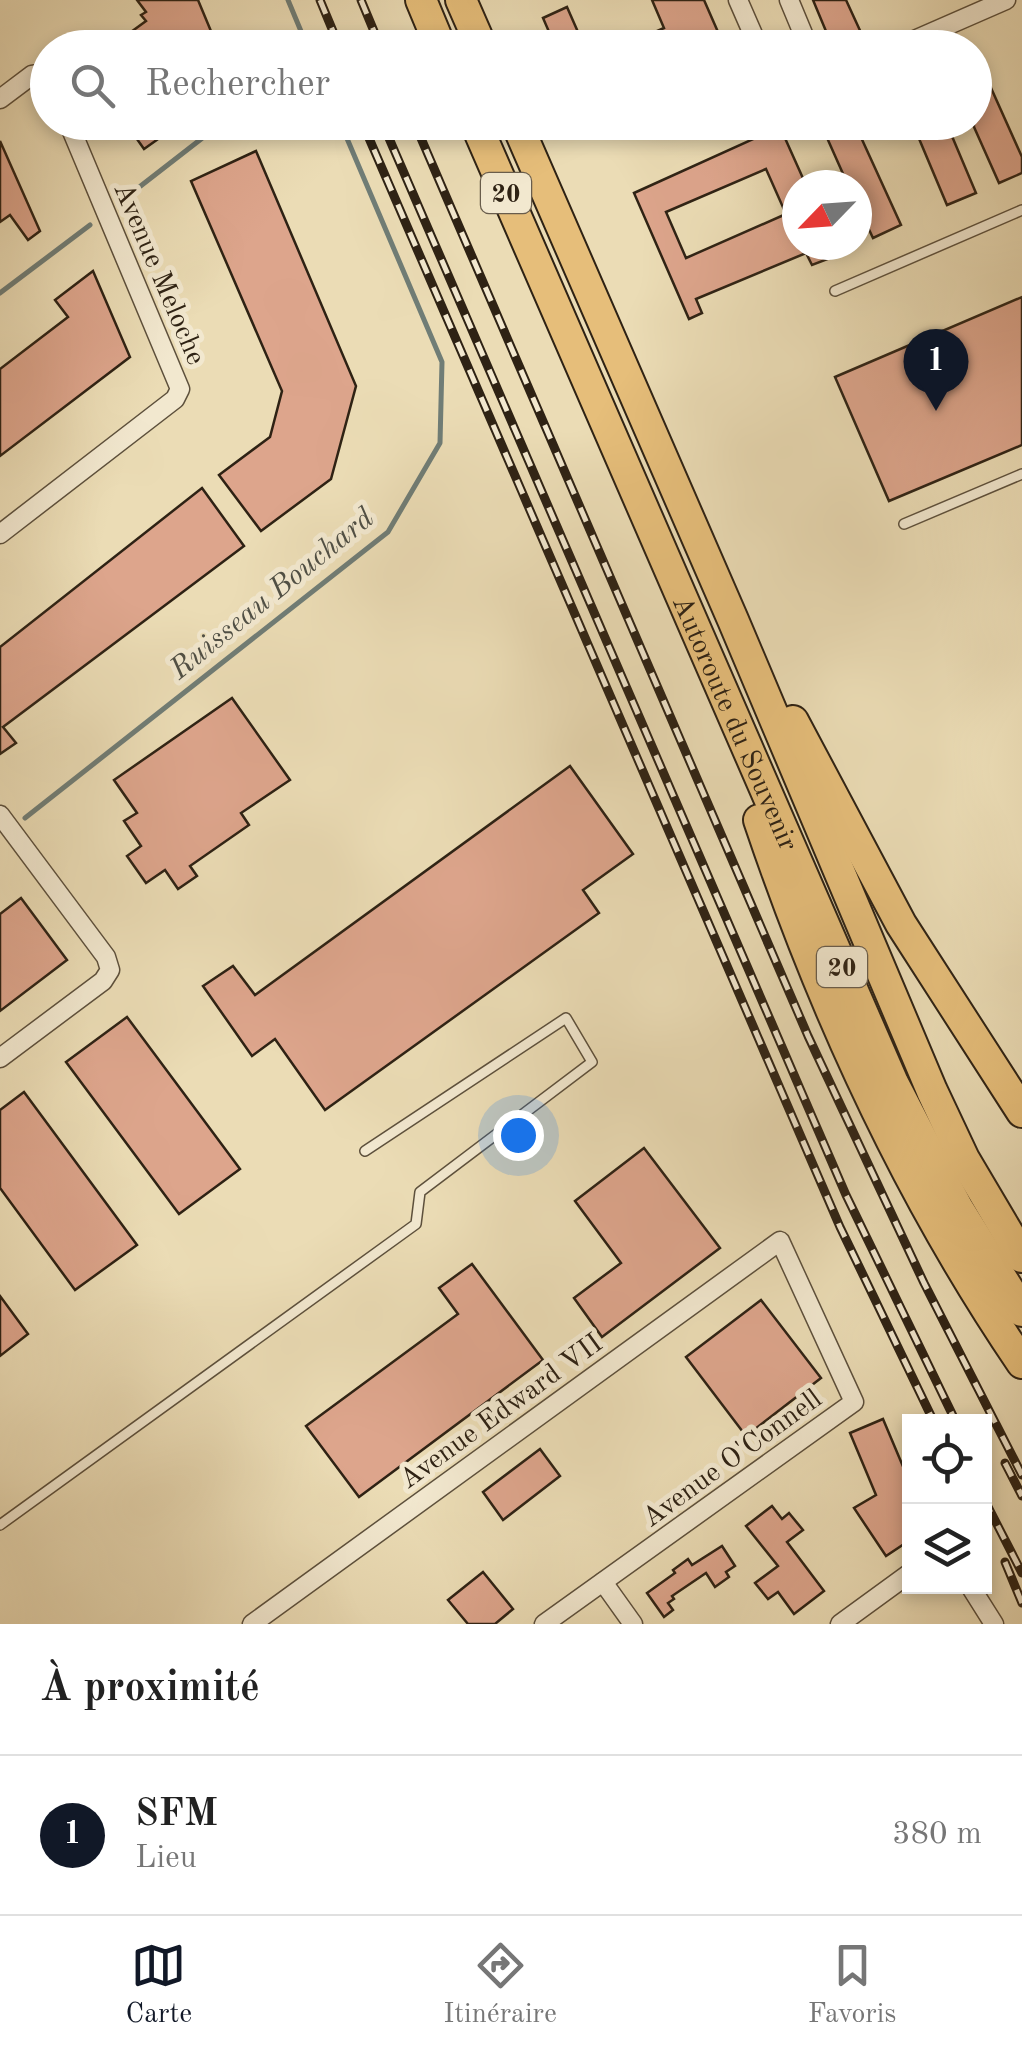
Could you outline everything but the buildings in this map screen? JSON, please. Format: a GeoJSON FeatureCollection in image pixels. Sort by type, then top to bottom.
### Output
{"type":"FeatureCollection","features":[{"type":"Feature","properties":{"kind":"highway"},"geometry":{"type":"LineString","coordinates":[[421,0],[434,30]]}},
{"type":"Feature","properties":{"kind":"highway"},"geometry":{"type":"LineString","coordinates":[[462,0],[474,30]]}},
{"type":"Feature","properties":{"kind":"highway","name":"Autoroute du Souvenir"},"geometry":{"type":"LineString","coordinates":[[482,140],[898,1093],[948,1192],[1022,1311]]}},
{"type":"Feature","properties":{"kind":"highway","name":"Autoroute du Souvenir"},"geometry":{"type":"LineString","coordinates":[[524,140],[733,620],[932,1092],[964,1159],[1022,1257]]}},
{"type":"Feature","properties":{"kind":"highway"},"geometry":{"type":"LineString","coordinates":[[688,609],[786,899],[863,1077],[945,1241],[1022,1363]]}},
{"type":"Feature","properties":{"kind":"highway"},"geometry":{"type":"LineString","coordinates":[[733,620],[816,760],[900,924],[1022,1111]]}},
{"type":"Feature","properties":{"kind":"street"},"geometry":{"type":"LineString","coordinates":[[738,0],[750,30]]}},
{"type":"Feature","properties":{"kind":"street"},"geometry":{"type":"LineString","coordinates":[[789,0],[802,30]]}},
{"type":"Feature","properties":{"kind":"street"},"geometry":{"type":"LineString","coordinates":[[937,30],[1006,0]]}},
{"type":"Feature","properties":{"kind":"street"},"geometry":{"type":"LineString","coordinates":[[0,99],[30,76]]}},
{"type":"Feature","properties":{"kind":"street","name":"Avenue Meloche"},"geometry":{"type":"LineString","coordinates":[[0,534],[175,399],[180,389],[76,140]]}},
{"type":"Feature","properties":{"kind":"street"},"geometry":{"type":"LineString","coordinates":[[0,815],[106,957],[110,970],[103,981],[0,1058]]}},
{"type":"Feature","properties":{"kind":"street","name":"Avenue O'Connell"},"geometry":{"type":"LineString","coordinates":[[544,1624],[854,1402],[780,1242]]}},
{"type":"Feature","properties":{"kind":"street","name":"Avenue Edward VII"},"geometry":{"type":"LineString","coordinates":[[252,1624],[780,1242]]}},
{"type":"Feature","properties":{"kind":"street"},"geometry":{"type":"LineString","coordinates":[[840,1624],[902,1579]]}},
{"type":"Feature","properties":{"kind":"street"},"geometry":{"type":"LineString","coordinates":[[603,1582],[633,1624]]}},
{"type":"Feature","properties":{"kind":"street"},"geometry":{"type":"LineString","coordinates":[[975,1594],[994,1624]]}},
{"type":"Feature","properties":{"kind":"lane"},"geometry":{"type":"LineString","coordinates":[[834,291],[1022,210]]}},
{"type":"Feature","properties":{"kind":"lane"},"geometry":{"type":"LineString","coordinates":[[904,524],[1022,474]]}},
{"type":"Feature","properties":{"kind":"lane"},"geometry":{"type":"LineString","coordinates":[[0,1525],[416,1224],[420,1192],[592,1062],[566,1018],[365,1152]]}},
{"type":"Feature","properties":{"kind":"waterway","name":"Ruisseau Bouchard"},"geometry":{"type":"LineString","coordinates":[[288,0],[300,30]]}},
{"type":"Feature","properties":{"kind":"waterway"},"geometry":{"type":"LineString","coordinates":[[120,202],[200,140]]}},
{"type":"Feature","properties":{"kind":"waterway","name":"Ruisseau Bouchard"},"geometry":{"type":"LineString","coordinates":[[25,818],[388,532],[440,443],[442,362],[348,140]]}},
{"type":"Feature","properties":{"kind":"waterway"},"geometry":{"type":"LineString","coordinates":[[0,293],[90,225]]}},
{"type":"Feature","properties":{"kind":"railway"},"geometry":{"type":"LineString","coordinates":[[320,0],[332,30]]}},
{"type":"Feature","properties":{"kind":"railway"},"geometry":{"type":"LineString","coordinates":[[361,0],[374,30]]}},
{"type":"Feature","properties":{"kind":"railway"},"geometry":{"type":"LineString","coordinates":[[370,140],[840,1227],[930,1414]]}},
{"type":"Feature","properties":{"kind":"railway"},"geometry":{"type":"LineString","coordinates":[[390,140],[846,1195],[952,1414]]}},
{"type":"Feature","properties":{"kind":"railway"},"geometry":{"type":"LineString","coordinates":[[422,140],[808,1036],[924,1283],[1022,1475]]}},
{"type":"Feature","properties":{"kind":"railway"},"geometry":{"type":"LineString","coordinates":[[1005,1463],[1022,1496]]}},
{"type":"Feature","properties":{"kind":"railway"},"geometry":{"type":"LineString","coordinates":[[987,1504],[1022,1573]]}},
{"type":"Feature","properties":{"kind":"railway"},"geometry":{"type":"LineString","coordinates":[[1005,1562],[1022,1603]]}},
{"type":"Feature","properties":{"kind":"place","name":"SFM"},"geometry":{"type":"Point","coordinates":[936,411]}}]}
